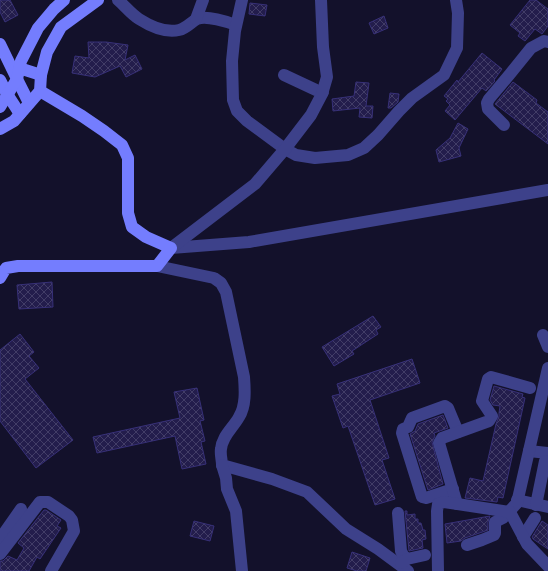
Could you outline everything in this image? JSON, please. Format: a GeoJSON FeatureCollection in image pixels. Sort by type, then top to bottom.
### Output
{"type":"FeatureCollection","features":[{"type":"Feature","properties":{"kind":"street"},"geometry":{"type":"LineString","coordinates":[[0,107],[18,74],[21,61],[38,28],[54,9],[64,0]]}},
{"type":"Feature","properties":{"kind":"street"},"geometry":{"type":"LineString","coordinates":[[0,129],[14,121],[40,91],[41,76],[47,52],[61,26],[98,0]]}},
{"type":"Feature","properties":{"kind":"street"},"geometry":{"type":"LineString","coordinates":[[118,0],[138,18],[156,27],[167,30],[178,31],[186,28],[196,19],[202,17],[236,25]]}},
{"type":"Feature","properties":{"kind":"street"},"geometry":{"type":"LineString","coordinates":[[196,19],[203,0]]}},
{"type":"Feature","properties":{"kind":"street"},"geometry":{"type":"LineString","coordinates":[[242,0],[236,25],[232,61],[233,100],[237,111],[247,121],[285,149],[296,155],[315,158],[348,156],[364,148],[412,98],[444,75],[457,48],[458,13],[456,0]]}},
{"type":"Feature","properties":{"kind":"street"},"geometry":{"type":"LineString","coordinates":[[157,266],[171,248],[255,184],[285,149],[311,115],[323,92],[327,77],[323,47],[321,0]]}},
{"type":"Feature","properties":{"kind":"street"},"geometry":{"type":"LineString","coordinates":[[504,125],[488,109],[487,104],[489,99],[531,48],[544,41],[548,42]]}},
{"type":"Feature","properties":{"kind":"street"},"geometry":{"type":"LineString","coordinates":[[0,44],[18,74],[30,103]]}},
{"type":"Feature","properties":{"kind":"street"},"geometry":{"type":"LineString","coordinates":[[18,74],[41,76]]}},
{"type":"Feature","properties":{"kind":"street"},"geometry":{"type":"LineString","coordinates":[[284,76],[323,92]]}},
{"type":"Feature","properties":{"kind":"street"},"geometry":{"type":"LineString","coordinates":[[0,80],[20,114]]}},
{"type":"Feature","properties":{"kind":"street"},"geometry":{"type":"LineString","coordinates":[[40,91],[82,116],[122,145],[128,158],[128,213],[132,227],[146,237],[171,248],[249,242],[548,190]]}},
{"type":"Feature","properties":{"kind":"street"},"geometry":{"type":"LineString","coordinates":[[0,278],[6,268],[18,266],[157,266],[214,278],[221,283],[226,292],[244,377],[245,391],[240,416],[225,436],[221,449],[222,464],[227,489],[236,512],[242,571]]}},
{"type":"Feature","properties":{"kind":"street"},"geometry":{"type":"LineString","coordinates":[[543,335],[548,347]]}},
{"type":"Feature","properties":{"kind":"street"},"geometry":{"type":"LineString","coordinates":[[467,545],[494,535],[493,519],[503,518],[517,504],[548,368]]}},
{"type":"Feature","properties":{"kind":"street"},"geometry":{"type":"LineString","coordinates":[[457,504],[439,443],[442,438],[489,422],[492,416],[482,401],[488,379],[491,377],[530,388]]}},
{"type":"Feature","properties":{"kind":"street"},"geometry":{"type":"LineString","coordinates":[[453,489],[426,498],[422,497],[402,433],[403,429],[408,427],[412,418],[445,406],[448,408],[458,432]]}},
{"type":"Feature","properties":{"kind":"street"},"geometry":{"type":"LineString","coordinates":[[517,500],[542,506],[547,459],[528,454]]}},
{"type":"Feature","properties":{"kind":"street"},"geometry":{"type":"LineString","coordinates":[[222,464],[272,479],[307,492],[346,529],[405,565]]}},
{"type":"Feature","properties":{"kind":"street"},"geometry":{"type":"LineString","coordinates":[[0,554],[40,502],[48,502],[69,516],[72,520],[74,531],[51,571]]}},
{"type":"Feature","properties":{"kind":"street"},"geometry":{"type":"LineString","coordinates":[[438,571],[438,504],[444,502],[510,512]]}},
{"type":"Feature","properties":{"kind":"street"},"geometry":{"type":"LineString","coordinates":[[0,538],[21,509]]}},
{"type":"Feature","properties":{"kind":"street"},"geometry":{"type":"LineString","coordinates":[[510,512],[527,544],[548,566]]}},
{"type":"Feature","properties":{"kind":"street"},"geometry":{"type":"LineString","coordinates":[[398,513],[401,551],[405,565]]}},
{"type":"Feature","properties":{"kind":"street"},"geometry":{"type":"LineString","coordinates":[[524,537],[535,518]]}},
{"type":"Feature","properties":{"kind":"street"},"geometry":{"type":"LineString","coordinates":[[405,565],[425,555]]}},
{"type":"Feature","properties":{"kind":"building"},"geometry":{"type":"Polygon","coordinates":[[[0,0],[10,0],[18,15],[5,22],[0,12],[0,0]]]}},
{"type":"Feature","properties":{"kind":"building"},"geometry":{"type":"Polygon","coordinates":[[[530,0],[536,0],[548,9],[548,26],[542,34],[535,29],[525,41],[518,36],[520,33],[510,25],[530,0]]]}},
{"type":"Feature","properties":{"kind":"building"},"geometry":{"type":"Polygon","coordinates":[[[250,3],[267,5],[265,16],[249,14],[250,3]]]}},
{"type":"Feature","properties":{"kind":"building"},"geometry":{"type":"Polygon","coordinates":[[[384,16],[388,28],[374,34],[369,23],[384,16]]]}},
{"type":"Feature","properties":{"kind":"building"},"geometry":{"type":"Polygon","coordinates":[[[88,42],[106,42],[128,45],[125,60],[135,55],[142,69],[126,77],[120,66],[95,77],[72,73],[75,56],[89,58],[88,42]]]}},
{"type":"Feature","properties":{"kind":"building"},"geometry":{"type":"Polygon","coordinates":[[[482,53],[502,69],[494,80],[495,81],[486,91],[482,88],[455,120],[445,111],[450,105],[446,101],[448,99],[444,96],[457,80],[458,82],[482,53]]]}},
{"type":"Feature","properties":{"kind":"building"},"geometry":{"type":"Polygon","coordinates":[[[356,82],[369,83],[366,106],[373,106],[372,118],[359,117],[360,108],[333,111],[332,99],[354,96],[356,82]]]}},
{"type":"Feature","properties":{"kind":"building"},"geometry":{"type":"Polygon","coordinates":[[[513,82],[537,100],[536,103],[548,112],[548,144],[495,104],[513,82]]]}},
{"type":"Feature","properties":{"kind":"building"},"geometry":{"type":"Polygon","coordinates":[[[390,93],[399,94],[398,102],[391,108],[388,108],[390,93]]]}},
{"type":"Feature","properties":{"kind":"building"},"geometry":{"type":"Polygon","coordinates":[[[458,123],[468,129],[459,148],[461,156],[439,162],[436,150],[450,138],[458,123]]]}},
{"type":"Feature","properties":{"kind":"building"},"geometry":{"type":"Polygon","coordinates":[[[52,282],[53,307],[19,309],[17,285],[52,282]]]}},
{"type":"Feature","properties":{"kind":"building"},"geometry":{"type":"Polygon","coordinates":[[[373,316],[381,327],[376,330],[378,334],[352,351],[354,354],[334,366],[322,347],[373,316]]]}},
{"type":"Feature","properties":{"kind":"building"},"geometry":{"type":"Polygon","coordinates":[[[20,334],[34,352],[29,356],[39,368],[25,379],[73,440],[36,468],[0,421],[0,350],[20,334]]]}},
{"type":"Feature","properties":{"kind":"building"},"geometry":{"type":"Polygon","coordinates":[[[412,359],[420,383],[370,400],[389,458],[382,460],[395,499],[375,505],[348,426],[343,428],[332,396],[340,394],[337,384],[412,359]]]}},
{"type":"Feature","properties":{"kind":"building"},"geometry":{"type":"Polygon","coordinates":[[[494,386],[523,394],[522,397],[525,398],[503,498],[498,497],[497,502],[465,498],[470,478],[483,481],[499,416],[500,406],[493,405],[490,400],[494,386]]]}},
{"type":"Feature","properties":{"kind":"building"},"geometry":{"type":"Polygon","coordinates":[[[197,388],[204,420],[200,421],[205,441],[201,442],[206,464],[182,469],[175,436],[97,453],[93,437],[180,418],[174,392],[197,388]]]}},
{"type":"Feature","properties":{"kind":"building"},"geometry":{"type":"Polygon","coordinates":[[[443,415],[448,428],[434,433],[435,436],[432,442],[443,484],[428,490],[410,434],[415,431],[418,424],[443,415]]]}},
{"type":"Feature","properties":{"kind":"building"},"geometry":{"type":"Polygon","coordinates":[[[44,510],[61,520],[57,526],[61,528],[40,559],[37,557],[29,571],[0,571],[0,561],[3,561],[8,556],[17,560],[24,548],[18,543],[44,510]]]}},
{"type":"Feature","properties":{"kind":"building"},"geometry":{"type":"Polygon","coordinates":[[[405,511],[407,511],[407,515],[415,514],[415,519],[418,519],[418,523],[421,523],[423,530],[425,530],[426,539],[422,540],[423,548],[409,551],[405,511]]]}},
{"type":"Feature","properties":{"kind":"building"},"geometry":{"type":"Polygon","coordinates":[[[490,516],[488,530],[465,538],[461,541],[447,543],[445,524],[490,516]]]}},
{"type":"Feature","properties":{"kind":"building"},"geometry":{"type":"Polygon","coordinates":[[[194,521],[214,526],[210,541],[190,536],[194,521]]]}},
{"type":"Feature","properties":{"kind":"building"},"geometry":{"type":"Polygon","coordinates":[[[542,521],[548,525],[548,549],[532,537],[542,521]]]}},
{"type":"Feature","properties":{"kind":"building"},"geometry":{"type":"Polygon","coordinates":[[[352,552],[370,558],[366,571],[357,571],[347,568],[352,552]]]}}]}
